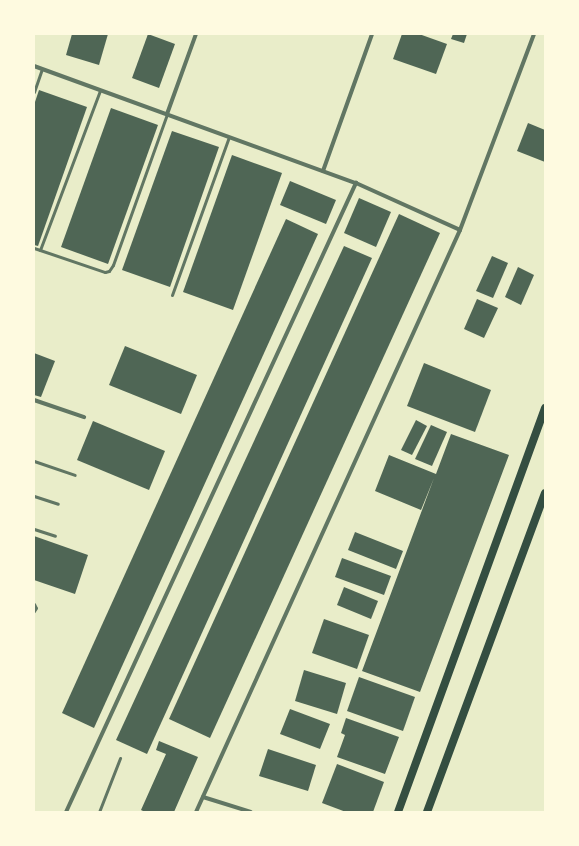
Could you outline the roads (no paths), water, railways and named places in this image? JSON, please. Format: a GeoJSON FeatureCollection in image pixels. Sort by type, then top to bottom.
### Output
{"type":"FeatureCollection","features":[{"type":"Feature","properties":{"kind":"main road"},"geometry":{"type":"LineString","coordinates":[[398,812],[545,408]]}},
{"type":"Feature","properties":{"kind":"main road"},"geometry":{"type":"LineString","coordinates":[[426,812],[545,493]]}},
{"type":"Feature","properties":{"kind":"street"},"geometry":{"type":"LineString","coordinates":[[167,114],[196,34]]}},
{"type":"Feature","properties":{"kind":"street"},"geometry":{"type":"LineString","coordinates":[[323,171],[372,34]]}},
{"type":"Feature","properties":{"kind":"street"},"geometry":{"type":"LineString","coordinates":[[196,812],[460,230],[534,34]]}},
{"type":"Feature","properties":{"kind":"street"},"geometry":{"type":"LineString","coordinates":[[34,66],[356,183],[460,230]]}},
{"type":"Feature","properties":{"kind":"street"},"geometry":{"type":"LineString","coordinates":[[66,812],[356,183]]}},
{"type":"Feature","properties":{"kind":"street"},"geometry":{"type":"LineString","coordinates":[[34,400],[84,417]]}},
{"type":"Feature","properties":{"kind":"street"},"geometry":{"type":"LineString","coordinates":[[203,797],[251,812]]}},
{"type":"Feature","properties":{"kind":"lane"},"geometry":{"type":"LineString","coordinates":[[34,92],[42,69]]}},
{"type":"Feature","properties":{"kind":"lane"},"geometry":{"type":"LineString","coordinates":[[40,250],[100,90]]}},
{"type":"Feature","properties":{"kind":"lane"},"geometry":{"type":"LineString","coordinates":[[34,248],[106,272],[109,271],[113,265],[167,114]]}},
{"type":"Feature","properties":{"kind":"lane"},"geometry":{"type":"LineString","coordinates":[[172,295],[229,137]]}},
{"type":"Feature","properties":{"kind":"lane"},"geometry":{"type":"LineString","coordinates":[[34,461],[75,475]]}},
{"type":"Feature","properties":{"kind":"lane"},"geometry":{"type":"LineString","coordinates":[[34,496],[58,504]]}},
{"type":"Feature","properties":{"kind":"lane"},"geometry":{"type":"LineString","coordinates":[[34,529],[56,536]]}},
{"type":"Feature","properties":{"kind":"lane"},"geometry":{"type":"LineString","coordinates":[[34,604],[36,608],[34,611]]}},
{"type":"Feature","properties":{"kind":"lane"},"geometry":{"type":"LineString","coordinates":[[100,812],[104,796],[120,758]]}}]}
